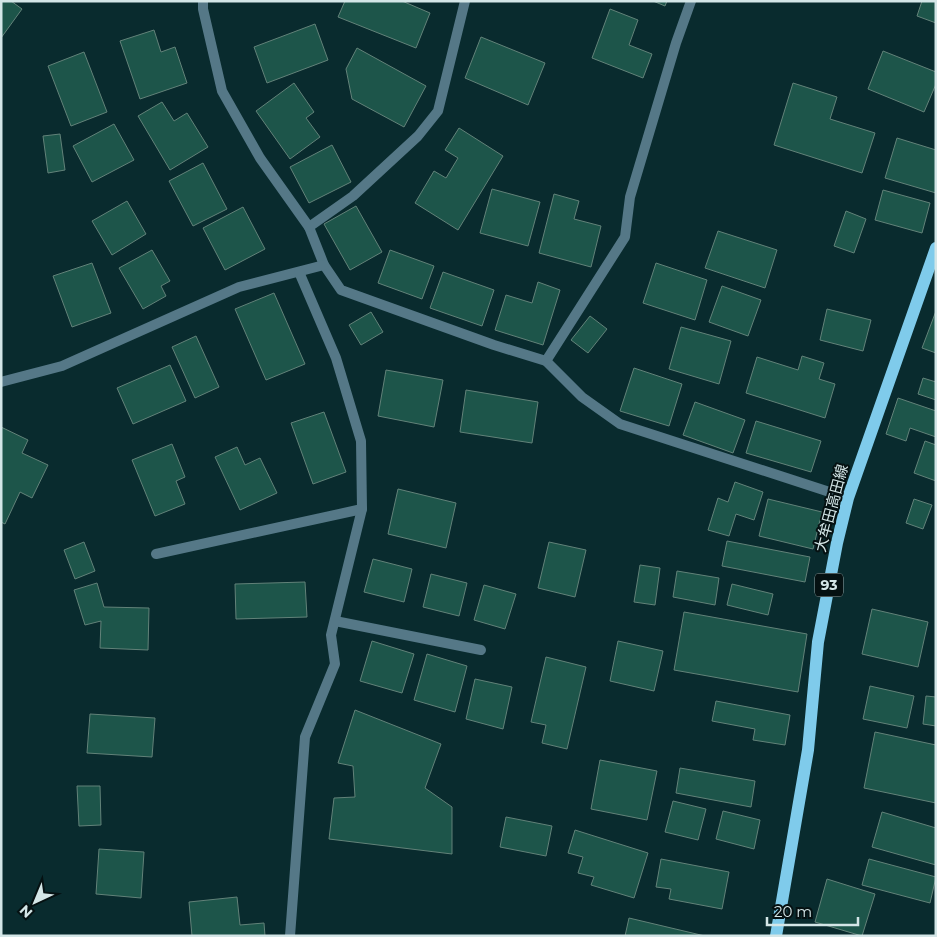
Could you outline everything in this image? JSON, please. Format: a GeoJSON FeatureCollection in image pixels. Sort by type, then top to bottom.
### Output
{"type":"FeatureCollection","features":[{"type":"Feature","properties":{"kind":"main road","name":"大牟田高田線"},"geometry":{"type":"LineString","coordinates":[[776,936],[808,750],[818,642],[837,543],[848,498],[936,248]]}},
{"type":"Feature","properties":{"kind":"street"},"geometry":{"type":"LineString","coordinates":[[203,1],[203,9],[222,91],[260,158],[309,227],[324,265],[342,290],[494,345],[546,361],[582,397],[620,424],[848,498]]}},
{"type":"Feature","properties":{"kind":"street"},"geometry":{"type":"LineString","coordinates":[[309,227],[353,196],[418,136],[438,111],[465,1]]}},
{"type":"Feature","properties":{"kind":"street"},"geometry":{"type":"LineString","coordinates":[[546,361],[625,237],[630,197],[676,43],[691,1]]}},
{"type":"Feature","properties":{"kind":"street"},"geometry":{"type":"LineString","coordinates":[[1,382],[62,366],[239,287],[324,265]]}},
{"type":"Feature","properties":{"kind":"street"},"geometry":{"type":"LineString","coordinates":[[290,936],[305,737],[335,664],[331,635],[362,510],[361,441],[336,358],[299,272]]}},
{"type":"Feature","properties":{"kind":"street"},"geometry":{"type":"LineString","coordinates":[[156,554],[362,510]]}},
{"type":"Feature","properties":{"kind":"street"},"geometry":{"type":"LineString","coordinates":[[334,621],[480,650]]}},
{"type":"Feature","properties":{"kind":"building"},"geometry":{"type":"Polygon","coordinates":[[[1,1],[11,1],[22,9],[1,38],[1,1]]]}},
{"type":"Feature","properties":{"kind":"building"},"geometry":{"type":"Polygon","coordinates":[[[345,1],[402,1],[430,13],[416,48],[338,17],[345,1]]]}},
{"type":"Feature","properties":{"kind":"building"},"geometry":{"type":"Polygon","coordinates":[[[653,1],[667,1],[665,6],[653,1]]]}},
{"type":"Feature","properties":{"kind":"building"},"geometry":{"type":"Polygon","coordinates":[[[922,1],[936,1],[936,23],[917,16],[922,1]]]}},
{"type":"Feature","properties":{"kind":"building"},"geometry":{"type":"Polygon","coordinates":[[[610,9],[638,20],[629,45],[652,54],[643,78],[592,58],[610,9]]]}},
{"type":"Feature","properties":{"kind":"building"},"geometry":{"type":"Polygon","coordinates":[[[315,24],[328,60],[267,83],[254,47],[315,24]]]}},
{"type":"Feature","properties":{"kind":"building"},"geometry":{"type":"Polygon","coordinates":[[[154,30],[161,52],[175,47],[187,83],[140,99],[120,41],[154,30]]]}},
{"type":"Feature","properties":{"kind":"building"},"geometry":{"type":"Polygon","coordinates":[[[481,37],[545,63],[528,105],[465,78],[481,37]]]}},
{"type":"Feature","properties":{"kind":"building"},"geometry":{"type":"Polygon","coordinates":[[[357,48],[426,86],[404,127],[352,99],[346,69],[357,48]]]}},
{"type":"Feature","properties":{"kind":"building"},"geometry":{"type":"Polygon","coordinates":[[[883,51],[936,72],[936,84],[924,112],[868,89],[883,51]]]}},
{"type":"Feature","properties":{"kind":"building"},"geometry":{"type":"Polygon","coordinates":[[[84,52],[107,112],[71,126],[48,66],[84,52]]]}},
{"type":"Feature","properties":{"kind":"building"},"geometry":{"type":"Polygon","coordinates":[[[294,83],[314,112],[306,118],[320,137],[290,159],[256,111],[294,83]]]}},
{"type":"Feature","properties":{"kind":"building"},"geometry":{"type":"Polygon","coordinates":[[[793,83],[837,97],[830,119],[875,133],[862,173],[774,145],[793,83]]]}},
{"type":"Feature","properties":{"kind":"building"},"geometry":{"type":"Polygon","coordinates":[[[162,102],[174,121],[187,113],[208,147],[170,170],[138,116],[162,102]]]}},
{"type":"Feature","properties":{"kind":"building"},"geometry":{"type":"Polygon","coordinates":[[[114,124],[134,160],[92,182],[73,146],[114,124]]]}},
{"type":"Feature","properties":{"kind":"building"},"geometry":{"type":"Polygon","coordinates":[[[459,128],[503,156],[458,230],[415,203],[434,171],[446,178],[458,158],[445,150],[459,128]]]}},
{"type":"Feature","properties":{"kind":"building"},"geometry":{"type":"Polygon","coordinates":[[[60,134],[65,170],[48,173],[43,136],[60,134]]]}},
{"type":"Feature","properties":{"kind":"building"},"geometry":{"type":"Polygon","coordinates":[[[897,138],[936,150],[936,193],[885,178],[897,138]]]}},
{"type":"Feature","properties":{"kind":"building"},"geometry":{"type":"Polygon","coordinates":[[[332,145],[351,182],[309,203],[290,167],[332,145]]]}},
{"type":"Feature","properties":{"kind":"building"},"geometry":{"type":"Polygon","coordinates":[[[203,163],[227,209],[193,226],[169,181],[203,163]]]}},
{"type":"Feature","properties":{"kind":"building"},"geometry":{"type":"Polygon","coordinates":[[[492,189],[540,202],[528,246],[480,233],[492,189]]]}},
{"type":"Feature","properties":{"kind":"building"},"geometry":{"type":"Polygon","coordinates":[[[883,190],[930,203],[922,233],[875,220],[883,190]]]}},
{"type":"Feature","properties":{"kind":"building"},"geometry":{"type":"Polygon","coordinates":[[[554,194],[579,201],[574,219],[601,226],[591,267],[539,253],[554,194]]]}},
{"type":"Feature","properties":{"kind":"building"},"geometry":{"type":"Polygon","coordinates":[[[127,201],[146,234],[112,255],[92,221],[127,201]]]}},
{"type":"Feature","properties":{"kind":"building"},"geometry":{"type":"Polygon","coordinates":[[[356,206],[382,252],[350,270],[324,224],[356,206]]]}},
{"type":"Feature","properties":{"kind":"building"},"geometry":{"type":"Polygon","coordinates":[[[243,207],[265,249],[225,270],[203,228],[243,207]]]}},
{"type":"Feature","properties":{"kind":"building"},"geometry":{"type":"Polygon","coordinates":[[[846,211],[866,219],[854,253],[834,246],[846,211]]]}},
{"type":"Feature","properties":{"kind":"building"},"geometry":{"type":"Polygon","coordinates":[[[718,231],[777,250],[765,288],[705,268],[718,231]]]}},
{"type":"Feature","properties":{"kind":"building"},"geometry":{"type":"Polygon","coordinates":[[[152,250],[170,281],[161,286],[166,296],[143,309],[119,268],[152,250]]]}},
{"type":"Feature","properties":{"kind":"building"},"geometry":{"type":"Polygon","coordinates":[[[390,250],[434,266],[422,299],[378,283],[390,250]]]}},
{"type":"Feature","properties":{"kind":"building"},"geometry":{"type":"Polygon","coordinates":[[[92,263],[111,313],[72,327],[53,276],[92,263]]]}},
{"type":"Feature","properties":{"kind":"building"},"geometry":{"type":"Polygon","coordinates":[[[656,263],[707,280],[695,320],[643,303],[656,263]]]}},
{"type":"Feature","properties":{"kind":"building"},"geometry":{"type":"Polygon","coordinates":[[[443,272],[494,290],[482,326],[430,308],[443,272]]]}},
{"type":"Feature","properties":{"kind":"building"},"geometry":{"type":"Polygon","coordinates":[[[538,282],[560,290],[543,345],[495,330],[506,295],[532,303],[538,282]]]}},
{"type":"Feature","properties":{"kind":"building"},"geometry":{"type":"Polygon","coordinates":[[[722,286],[761,300],[748,336],[709,322],[722,286]]]}},
{"type":"Feature","properties":{"kind":"building"},"geometry":{"type":"Polygon","coordinates":[[[274,293],[305,364],[266,380],[235,309],[274,293]]]}},
{"type":"Feature","properties":{"kind":"building"},"geometry":{"type":"Polygon","coordinates":[[[827,309],[871,320],[863,351],[820,340],[827,309]]]}},
{"type":"Feature","properties":{"kind":"building"},"geometry":{"type":"Polygon","coordinates":[[[936,311],[936,353],[922,348],[936,311]]]}},
{"type":"Feature","properties":{"kind":"building"},"geometry":{"type":"Polygon","coordinates":[[[371,312],[383,332],[361,345],[349,325],[371,312]]]}},
{"type":"Feature","properties":{"kind":"building"},"geometry":{"type":"Polygon","coordinates":[[[590,316],[607,329],[588,353],[571,340],[590,316]]]}},
{"type":"Feature","properties":{"kind":"building"},"geometry":{"type":"Polygon","coordinates":[[[681,327],[731,341],[719,384],[669,369],[681,327]]]}},
{"type":"Feature","properties":{"kind":"building"},"geometry":{"type":"Polygon","coordinates":[[[196,336],[219,387],[195,398],[172,347],[196,336]]]}},
{"type":"Feature","properties":{"kind":"building"},"geometry":{"type":"Polygon","coordinates":[[[802,356],[824,363],[819,379],[835,384],[825,418],[746,393],[757,357],[798,370],[802,356]]]}},
{"type":"Feature","properties":{"kind":"building"},"geometry":{"type":"Polygon","coordinates":[[[170,365],[186,401],[133,424],[117,388],[170,365]]]}},
{"type":"Feature","properties":{"kind":"building"},"geometry":{"type":"Polygon","coordinates":[[[634,368],[682,384],[669,426],[620,411],[634,368]]]}},
{"type":"Feature","properties":{"kind":"building"},"geometry":{"type":"Polygon","coordinates":[[[386,370],[443,380],[434,427],[378,416],[386,370]]]}},
{"type":"Feature","properties":{"kind":"building"},"geometry":{"type":"Polygon","coordinates":[[[923,378],[936,382],[936,400],[918,394],[923,378]]]}},
{"type":"Feature","properties":{"kind":"building"},"geometry":{"type":"Polygon","coordinates":[[[466,390],[538,402],[532,443],[460,432],[466,390]]]}},
{"type":"Feature","properties":{"kind":"building"},"geometry":{"type":"Polygon","coordinates":[[[898,398],[936,411],[936,437],[910,428],[906,441],[886,434],[898,398]]]}},
{"type":"Feature","properties":{"kind":"building"},"geometry":{"type":"Polygon","coordinates":[[[695,402],[745,420],[733,453],[683,435],[695,402]]]}},
{"type":"Feature","properties":{"kind":"building"},"geometry":{"type":"Polygon","coordinates":[[[324,412],[346,472],[313,484],[291,423],[324,412]]]}},
{"type":"Feature","properties":{"kind":"building"},"geometry":{"type":"Polygon","coordinates":[[[756,421],[821,441],[811,472],[746,453],[756,421]]]}},
{"type":"Feature","properties":{"kind":"building"},"geometry":{"type":"Polygon","coordinates":[[[1,427],[28,440],[22,453],[48,465],[32,498],[20,492],[5,524],[1,522],[1,427]]]}},
{"type":"Feature","properties":{"kind":"building"},"geometry":{"type":"Polygon","coordinates":[[[925,441],[936,445],[936,481],[914,473],[925,441]]]}},
{"type":"Feature","properties":{"kind":"building"},"geometry":{"type":"Polygon","coordinates":[[[172,444],[185,477],[176,481],[185,504],[155,516],[132,460],[172,444]]]}},
{"type":"Feature","properties":{"kind":"building"},"geometry":{"type":"Polygon","coordinates":[[[237,447],[245,465],[260,458],[277,493],[240,510],[215,457],[237,447]]]}},
{"type":"Feature","properties":{"kind":"building"},"geometry":{"type":"Polygon","coordinates":[[[735,482],[763,492],[754,520],[736,514],[729,536],[708,530],[718,498],[728,502],[735,482]]]}},
{"type":"Feature","properties":{"kind":"building"},"geometry":{"type":"Polygon","coordinates":[[[398,489],[456,503],[446,548],[388,534],[398,489]]]}},
{"type":"Feature","properties":{"kind":"building"},"geometry":{"type":"Polygon","coordinates":[[[768,499],[822,512],[813,549],[759,536],[768,499]]]}},
{"type":"Feature","properties":{"kind":"building"},"geometry":{"type":"Polygon","coordinates":[[[914,499],[932,505],[923,529],[906,523],[914,499]]]}},
{"type":"Feature","properties":{"kind":"building"},"geometry":{"type":"Polygon","coordinates":[[[727,541],[810,557],[805,582],[722,566],[727,541]]]}},
{"type":"Feature","properties":{"kind":"building"},"geometry":{"type":"Polygon","coordinates":[[[84,542],[95,571],[75,579],[64,550],[84,542]]]}},
{"type":"Feature","properties":{"kind":"building"},"geometry":{"type":"Polygon","coordinates":[[[549,542],[586,550],[575,597],[538,588],[549,542]]]}},
{"type":"Feature","properties":{"kind":"building"},"geometry":{"type":"Polygon","coordinates":[[[373,559],[412,569],[404,602],[364,592],[373,559]]]}},
{"type":"Feature","properties":{"kind":"building"},"geometry":{"type":"Polygon","coordinates":[[[640,565],[660,568],[655,605],[634,602],[640,565]]]}},
{"type":"Feature","properties":{"kind":"building"},"geometry":{"type":"Polygon","coordinates":[[[677,571],[719,578],[715,605],[673,597],[677,571]]]}},
{"type":"Feature","properties":{"kind":"building"},"geometry":{"type":"Polygon","coordinates":[[[431,574],[467,583],[459,616],[423,607],[431,574]]]}},
{"type":"Feature","properties":{"kind":"building"},"geometry":{"type":"Polygon","coordinates":[[[305,582],[307,617],[236,619],[235,584],[305,582]]]}},
{"type":"Feature","properties":{"kind":"building"},"geometry":{"type":"Polygon","coordinates":[[[97,583],[104,607],[149,608],[148,650],[100,648],[101,621],[85,625],[74,590],[97,583]]]}},
{"type":"Feature","properties":{"kind":"building"},"geometry":{"type":"Polygon","coordinates":[[[732,584],[773,594],[768,615],[727,605],[732,584]]]}},
{"type":"Feature","properties":{"kind":"building"},"geometry":{"type":"Polygon","coordinates":[[[484,585],[516,594],[505,629],[474,620],[484,585]]]}},
{"type":"Feature","properties":{"kind":"building"},"geometry":{"type":"Polygon","coordinates":[[[872,609],[928,622],[918,667],[862,654],[872,609]]]}},
{"type":"Feature","properties":{"kind":"building"},"geometry":{"type":"Polygon","coordinates":[[[684,612],[807,634],[798,692],[674,670],[684,612]]]}},
{"type":"Feature","properties":{"kind":"building"},"geometry":{"type":"Polygon","coordinates":[[[372,641],[414,654],[402,693],[360,681],[372,641]]]}},
{"type":"Feature","properties":{"kind":"building"},"geometry":{"type":"Polygon","coordinates":[[[618,641],[663,651],[654,691],[610,681],[618,641]]]}},
{"type":"Feature","properties":{"kind":"building"},"geometry":{"type":"Polygon","coordinates":[[[427,654],[467,666],[455,712],[414,700],[427,654]]]}},
{"type":"Feature","properties":{"kind":"building"},"geometry":{"type":"Polygon","coordinates":[[[546,657],[586,667],[567,749],[542,743],[546,725],[531,722],[546,657]]]}},
{"type":"Feature","properties":{"kind":"building"},"geometry":{"type":"Polygon","coordinates":[[[475,679],[512,687],[503,729],[466,719],[475,679]]]}},
{"type":"Feature","properties":{"kind":"building"},"geometry":{"type":"Polygon","coordinates":[[[870,686],[914,696],[907,728],[863,719],[870,686]]]}},
{"type":"Feature","properties":{"kind":"building"},"geometry":{"type":"Polygon","coordinates":[[[926,696],[936,697],[936,726],[923,724],[926,696]]]}},
{"type":"Feature","properties":{"kind":"building"},"geometry":{"type":"Polygon","coordinates":[[[716,701],[790,715],[785,745],[753,740],[755,729],[712,721],[716,701]]]}},
{"type":"Feature","properties":{"kind":"building"},"geometry":{"type":"Polygon","coordinates":[[[355,710],[441,744],[425,788],[452,807],[452,854],[329,839],[334,798],[355,797],[353,766],[338,763],[355,710]]]}},
{"type":"Feature","properties":{"kind":"building"},"geometry":{"type":"Polygon","coordinates":[[[90,714],[155,718],[152,757],[87,753],[90,714]]]}},
{"type":"Feature","properties":{"kind":"building"},"geometry":{"type":"Polygon","coordinates":[[[875,732],[936,745],[936,803],[864,788],[875,732]]]}},
{"type":"Feature","properties":{"kind":"building"},"geometry":{"type":"Polygon","coordinates":[[[600,760],[657,771],[647,820],[591,809],[600,760]]]}},
{"type":"Feature","properties":{"kind":"building"},"geometry":{"type":"Polygon","coordinates":[[[680,768],[755,781],[751,807],[676,793],[680,768]]]}},
{"type":"Feature","properties":{"kind":"building"},"geometry":{"type":"Polygon","coordinates":[[[77,786],[100,786],[101,825],[79,826],[77,786]]]}},
{"type":"Feature","properties":{"kind":"building"},"geometry":{"type":"Polygon","coordinates":[[[673,801],[706,809],[698,840],[665,832],[673,801]]]}},
{"type":"Feature","properties":{"kind":"building"},"geometry":{"type":"Polygon","coordinates":[[[723,811],[760,820],[754,849],[716,839],[723,811]]]}},
{"type":"Feature","properties":{"kind":"building"},"geometry":{"type":"Polygon","coordinates":[[[882,812],[936,828],[936,865],[872,847],[882,812]]]}},
{"type":"Feature","properties":{"kind":"building"},"geometry":{"type":"Polygon","coordinates":[[[506,817],[552,826],[546,856],[500,847],[506,817]]]}},
{"type":"Feature","properties":{"kind":"building"},"geometry":{"type":"Polygon","coordinates":[[[575,830],[648,853],[634,898],[591,885],[594,877],[578,873],[583,857],[568,853],[575,830]]]}},
{"type":"Feature","properties":{"kind":"building"},"geometry":{"type":"Polygon","coordinates":[[[99,849],[144,852],[141,898],[96,894],[99,849]]]}},
{"type":"Feature","properties":{"kind":"building"},"geometry":{"type":"Polygon","coordinates":[[[661,859],[729,872],[722,909],[669,899],[671,889],[656,887],[661,859]]]}},
{"type":"Feature","properties":{"kind":"building"},"geometry":{"type":"Polygon","coordinates":[[[869,859],[936,877],[930,903],[862,885],[869,859]]]}},
{"type":"Feature","properties":{"kind":"building"},"geometry":{"type":"Polygon","coordinates":[[[827,879],[875,894],[862,936],[815,922],[827,879]]]}},
{"type":"Feature","properties":{"kind":"building"},"geometry":{"type":"Polygon","coordinates":[[[237,897],[240,925],[264,923],[265,936],[192,936],[189,902],[237,897]]]}},
{"type":"Feature","properties":{"kind":"building"},"geometry":{"type":"Polygon","coordinates":[[[629,918],[705,936],[625,936],[629,918]]]}}]}
